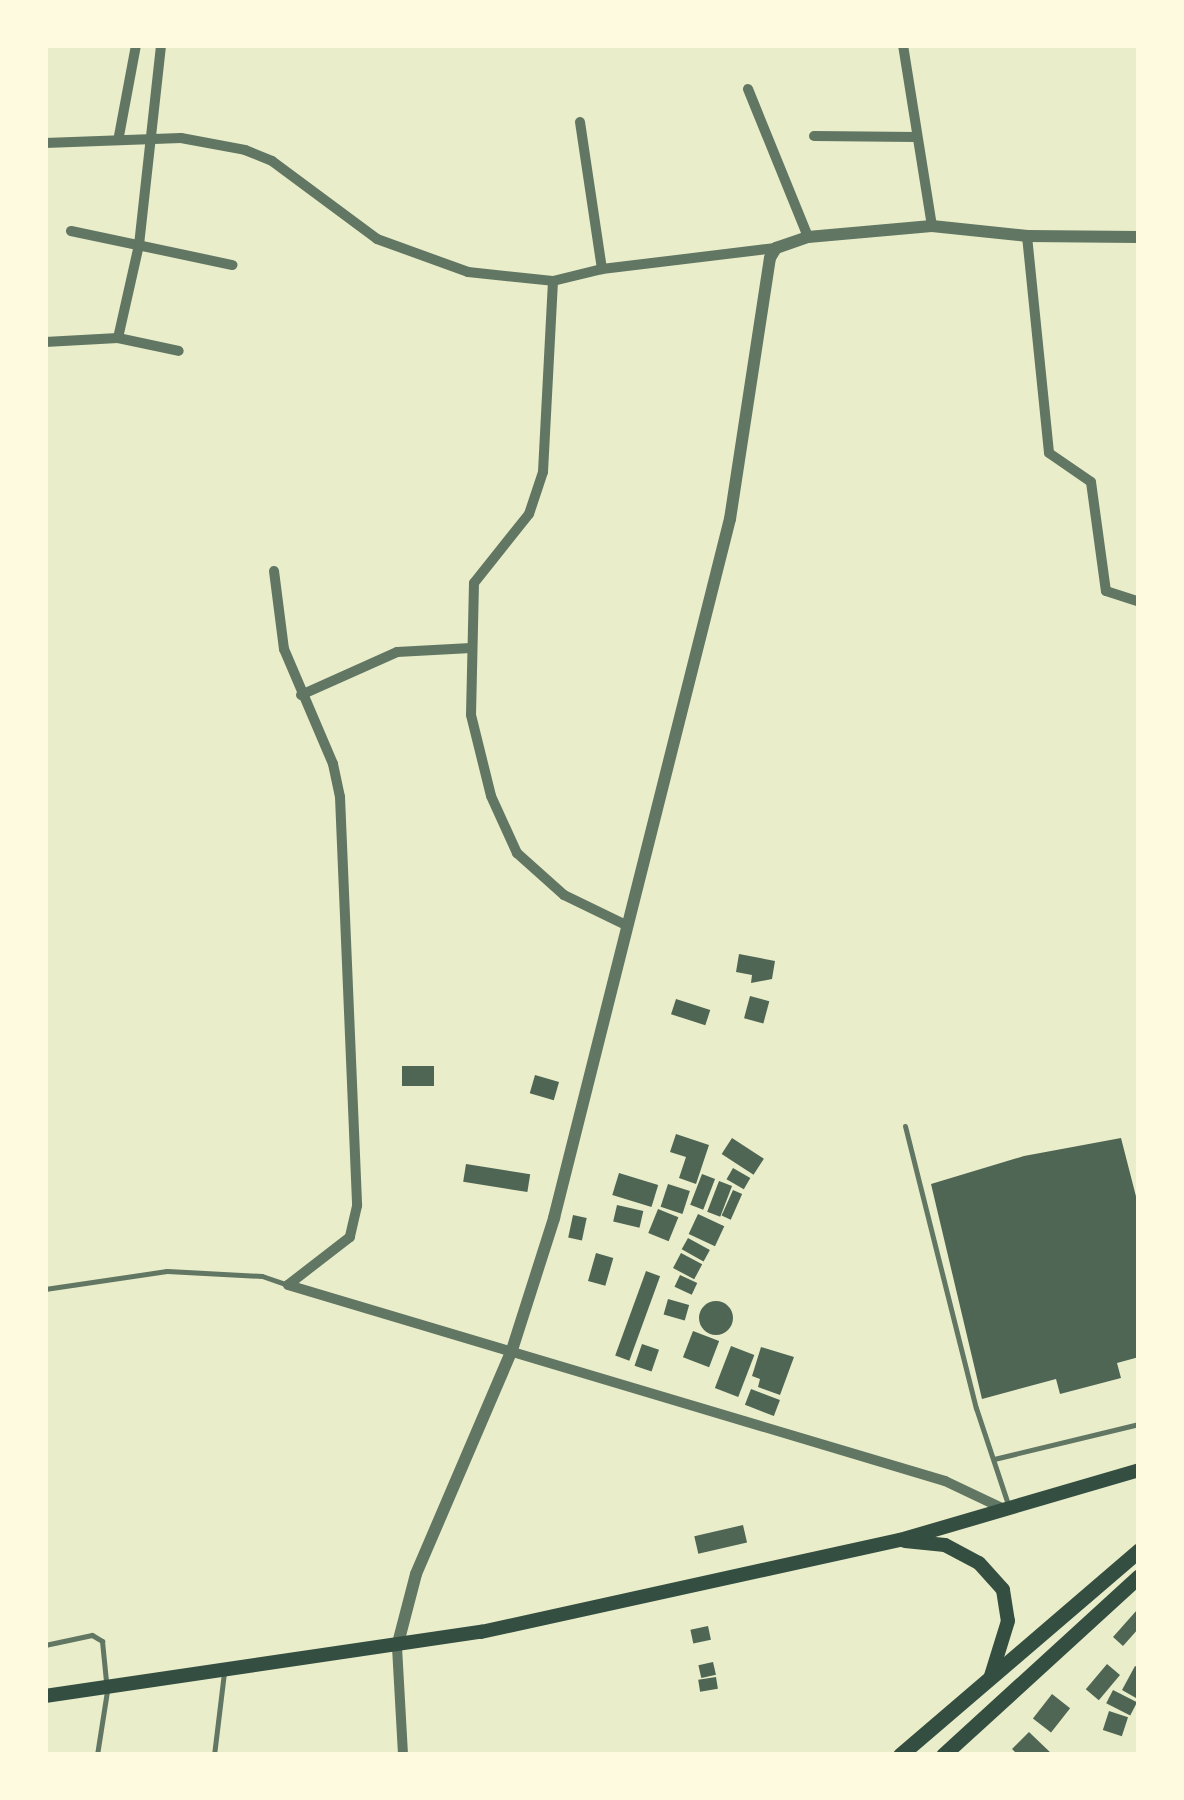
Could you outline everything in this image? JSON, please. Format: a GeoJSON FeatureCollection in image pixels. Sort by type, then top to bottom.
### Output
{"type":"FeatureCollection","features":[{"type":"Feature","properties":{"kind":"main road"},"geometry":{"type":"LineString","coordinates":[[45,1696],[107,1691],[398,1647],[900,1540],[1139,1470]]}},
{"type":"Feature","properties":{"kind":"main road"},"geometry":{"type":"LineString","coordinates":[[900,1540],[945,1545],[979,1563],[1002,1590],[1008,1620],[991,1676]]}},
{"type":"Feature","properties":{"kind":"main road"},"geometry":{"type":"LineString","coordinates":[[900,1755],[1139,1550]]}},
{"type":"Feature","properties":{"kind":"main road"},"geometry":{"type":"LineString","coordinates":[[942,1755],[1139,1576]]}},
{"type":"Feature","properties":{"kind":"street"},"geometry":{"type":"LineString","coordinates":[[119,136],[136,45]]}},
{"type":"Feature","properties":{"kind":"street"},"geometry":{"type":"LineString","coordinates":[[118,338],[139,245],[161,45]]}},
{"type":"Feature","properties":{"kind":"street"},"geometry":{"type":"LineString","coordinates":[[903,45],[932,226]]}},
{"type":"Feature","properties":{"kind":"street"},"geometry":{"type":"LineString","coordinates":[[748,90],[808,237]]}},
{"type":"Feature","properties":{"kind":"street"},"geometry":{"type":"LineString","coordinates":[[580,122],[602,269]]}},
{"type":"Feature","properties":{"kind":"street"},"geometry":{"type":"LineString","coordinates":[[45,142],[119,136],[181,138],[272,161],[404,253],[468,272],[552,282],[602,269],[776,248],[808,237],[845,232],[932,226],[1027,236],[1139,237]]}},
{"type":"Feature","properties":{"kind":"street"},"geometry":{"type":"LineString","coordinates":[[814,136],[916,137]]}},
{"type":"Feature","properties":{"kind":"street"},"geometry":{"type":"LineString","coordinates":[[71,231],[232,265]]}},
{"type":"Feature","properties":{"kind":"street"},"geometry":{"type":"LineString","coordinates":[[1027,236],[1049,453],[1092,482],[1106,591],[1139,602]]}},
{"type":"Feature","properties":{"kind":"street"},"geometry":{"type":"LineString","coordinates":[[403,1755],[398,1647],[416,1574],[512,1350],[554,1218],[624,924],[660,807],[730,520],[760,304],[776,248]]}},
{"type":"Feature","properties":{"kind":"street"},"geometry":{"type":"LineString","coordinates":[[552,282],[542,472],[529,514],[478,574],[471,648],[476,741],[504,832],[550,885],[624,924]]}},
{"type":"Feature","properties":{"kind":"street"},"geometry":{"type":"LineString","coordinates":[[45,342],[118,338],[180,351]]}},
{"type":"Feature","properties":{"kind":"street"},"geometry":{"type":"LineString","coordinates":[[274,572],[275,615],[301,695],[332,764],[340,797],[357,1206],[350,1237],[288,1285]]}},
{"type":"Feature","properties":{"kind":"street"},"geometry":{"type":"LineString","coordinates":[[301,695],[396,652],[471,648]]}},
{"type":"Feature","properties":{"kind":"street"},"geometry":{"type":"LineString","coordinates":[[288,1285],[945,1481],[1005,1507]]}},
{"type":"Feature","properties":{"kind":"lane"},"geometry":{"type":"LineString","coordinates":[[904,1126],[1005,1507]]}},
{"type":"Feature","properties":{"kind":"lane"},"geometry":{"type":"LineString","coordinates":[[45,1289],[166,1271],[262,1276],[288,1285]]}},
{"type":"Feature","properties":{"kind":"lane"},"geometry":{"type":"LineString","coordinates":[[994,1459],[1139,1424]]}},
{"type":"Feature","properties":{"kind":"lane"},"geometry":{"type":"LineString","coordinates":[[45,1645],[92,1636],[102,1642],[107,1691],[97,1755]]}},
{"type":"Feature","properties":{"kind":"lane"},"geometry":{"type":"LineString","coordinates":[[214,1755],[224,1672]]}},
{"type":"Feature","properties":{"kind":"building"},"geometry":{"type":"Polygon","coordinates":[[[739,954],[775,961],[772,979],[751,983],[752,975],[736,972],[739,954]]]}},
{"type":"Feature","properties":{"kind":"building"},"geometry":{"type":"Polygon","coordinates":[[[750,996],[769,1001],[763,1023],[744,1018],[750,996]]]}},
{"type":"Feature","properties":{"kind":"building"},"geometry":{"type":"Polygon","coordinates":[[[676,999],[710,1010],[705,1025],[671,1014],[676,999]]]}},
{"type":"Feature","properties":{"kind":"building"},"geometry":{"type":"Polygon","coordinates":[[[402,1066],[434,1066],[434,1086],[402,1086],[402,1066]]]}},
{"type":"Feature","properties":{"kind":"building"},"geometry":{"type":"Polygon","coordinates":[[[535,1075],[559,1082],[554,1100],[530,1093],[535,1075]]]}},
{"type":"Feature","properties":{"kind":"building"},"geometry":{"type":"Polygon","coordinates":[[[676,1134],[709,1145],[696,1184],[679,1178],[686,1157],[670,1152],[676,1134]]]}},
{"type":"Feature","properties":{"kind":"building"},"geometry":{"type":"Polygon","coordinates":[[[732,1138],[764,1159],[754,1175],[722,1154],[732,1138]]]}},
{"type":"Feature","properties":{"kind":"building"},"geometry":{"type":"Polygon","coordinates":[[[1121,1138],[1139,1208],[1139,1357],[1117,1363],[1121,1378],[1060,1394],[1056,1379],[982,1399],[931,1184],[1024,1156],[1121,1138]]]}},
{"type":"Feature","properties":{"kind":"building"},"geometry":{"type":"Polygon","coordinates":[[[466,1164],[530,1174],[527,1192],[463,1182],[466,1164]]]}},
{"type":"Feature","properties":{"kind":"building"},"geometry":{"type":"Polygon","coordinates":[[[733,1168],[750,1178],[744,1189],[726,1179],[733,1168]]]}},
{"type":"Feature","properties":{"kind":"building"},"geometry":{"type":"Polygon","coordinates":[[[619,1173],[658,1185],[651,1207],[612,1195],[619,1173]]]}},
{"type":"Feature","properties":{"kind":"building"},"geometry":{"type":"Polygon","coordinates":[[[702,1174],[715,1179],[703,1210],[690,1205],[702,1174]]]}},
{"type":"Feature","properties":{"kind":"building"},"geometry":{"type":"Polygon","coordinates":[[[719,1181],[732,1186],[720,1217],[707,1212],[719,1181]]]}},
{"type":"Feature","properties":{"kind":"building"},"geometry":{"type":"Polygon","coordinates":[[[668,1184],[690,1191],[682,1214],[661,1207],[668,1184]]]}},
{"type":"Feature","properties":{"kind":"building"},"geometry":{"type":"Polygon","coordinates":[[[733,1190],[742,1194],[731,1220],[722,1216],[733,1190]]]}},
{"type":"Feature","properties":{"kind":"building"},"geometry":{"type":"Polygon","coordinates":[[[617,1205],[643,1211],[639,1228],[613,1222],[617,1205]]]}},
{"type":"Feature","properties":{"kind":"building"},"geometry":{"type":"Polygon","coordinates":[[[658,1209],[678,1217],[669,1241],[648,1233],[658,1209]]]}},
{"type":"Feature","properties":{"kind":"building"},"geometry":{"type":"Polygon","coordinates":[[[698,1214],[724,1226],[715,1246],[689,1234],[698,1214]]]}},
{"type":"Feature","properties":{"kind":"building"},"geometry":{"type":"Polygon","coordinates":[[[573,1215],[587,1218],[582,1240],[568,1237],[573,1215]]]}},
{"type":"Feature","properties":{"kind":"building"},"geometry":{"type":"Polygon","coordinates":[[[688,1238],[710,1250],[704,1261],[682,1249],[688,1238]]]}},
{"type":"Feature","properties":{"kind":"building"},"geometry":{"type":"Polygon","coordinates":[[[596,1253],[613,1258],[605,1286],[588,1281],[596,1253]]]}},
{"type":"Feature","properties":{"kind":"building"},"geometry":{"type":"Polygon","coordinates":[[[681,1253],[702,1264],[694,1279],[673,1268],[681,1253]]]}},
{"type":"Feature","properties":{"kind":"building"},"geometry":{"type":"Polygon","coordinates":[[[646,1271],[660,1276],[629,1361],[615,1356],[646,1271]]]}},
{"type":"Feature","properties":{"kind":"building"},"geometry":{"type":"Polygon","coordinates":[[[680,1275],[697,1283],[692,1295],[675,1287],[680,1275]]]}},
{"type":"Feature","properties":{"kind":"building"},"geometry":{"type":"Polygon","coordinates":[[[668,1299],[689,1305],[685,1320],[664,1314],[668,1299]]]}},
{"type":"Feature","properties":{"kind":"building"},"geometry":{"type":"Polygon","coordinates":[[[716,1301],[728,1306],[733,1318],[728,1330],[716,1335],[704,1330],[699,1318],[704,1306],[716,1301]]]}},
{"type":"Feature","properties":{"kind":"building"},"geometry":{"type":"Polygon","coordinates":[[[693,1331],[719,1341],[709,1367],[683,1357],[693,1331]]]}},
{"type":"Feature","properties":{"kind":"building"},"geometry":{"type":"Polygon","coordinates":[[[642,1344],[659,1350],[652,1372],[635,1366],[642,1344]]]}},
{"type":"Feature","properties":{"kind":"building"},"geometry":{"type":"Polygon","coordinates":[[[731,1346],[754,1355],[738,1397],[715,1388],[731,1346]]]}},
{"type":"Feature","properties":{"kind":"building"},"geometry":{"type":"Polygon","coordinates":[[[761,1347],[794,1357],[780,1395],[758,1387],[760,1379],[752,1376],[761,1347]]]}},
{"type":"Feature","properties":{"kind":"building"},"geometry":{"type":"Polygon","coordinates":[[[751,1389],[780,1400],[774,1416],[745,1405],[751,1389]]]}},
{"type":"Feature","properties":{"kind":"building"},"geometry":{"type":"Polygon","coordinates":[[[743,1525],[747,1543],[698,1554],[694,1536],[743,1525]]]}},
{"type":"Feature","properties":{"kind":"building"},"geometry":{"type":"Polygon","coordinates":[[[1137,1610],[1139,1628],[1123,1646],[1113,1637],[1137,1610]]]}},
{"type":"Feature","properties":{"kind":"building"},"geometry":{"type":"Polygon","coordinates":[[[708,1626],[711,1640],[693,1643],[690,1630],[708,1626]]]}},
{"type":"Feature","properties":{"kind":"building"},"geometry":{"type":"Polygon","coordinates":[[[713,1662],[716,1675],[701,1678],[698,1665],[713,1662]]]}},
{"type":"Feature","properties":{"kind":"building"},"geometry":{"type":"Polygon","coordinates":[[[1107,1664],[1120,1675],[1099,1700],[1086,1689],[1107,1664]]]}},
{"type":"Feature","properties":{"kind":"building"},"geometry":{"type":"Polygon","coordinates":[[[1135,1666],[1139,1668],[1136,1698],[1122,1690],[1135,1666]]]}},
{"type":"Feature","properties":{"kind":"building"},"geometry":{"type":"Polygon","coordinates":[[[716,1677],[718,1689],[700,1692],[698,1680],[716,1677]]]}},
{"type":"Feature","properties":{"kind":"building"},"geometry":{"type":"Polygon","coordinates":[[[1113,1690],[1137,1702],[1130,1716],[1106,1703],[1113,1690]]]}},
{"type":"Feature","properties":{"kind":"building"},"geometry":{"type":"Polygon","coordinates":[[[1052,1694],[1070,1708],[1051,1733],[1033,1718],[1052,1694]]]}},
{"type":"Feature","properties":{"kind":"building"},"geometry":{"type":"Polygon","coordinates":[[[1109,1711],[1128,1717],[1122,1736],[1103,1730],[1109,1711]]]}},
{"type":"Feature","properties":{"kind":"building"},"geometry":{"type":"Polygon","coordinates":[[[1029,1732],[1053,1755],[1018,1755],[1012,1749],[1029,1732]]]}}]}
